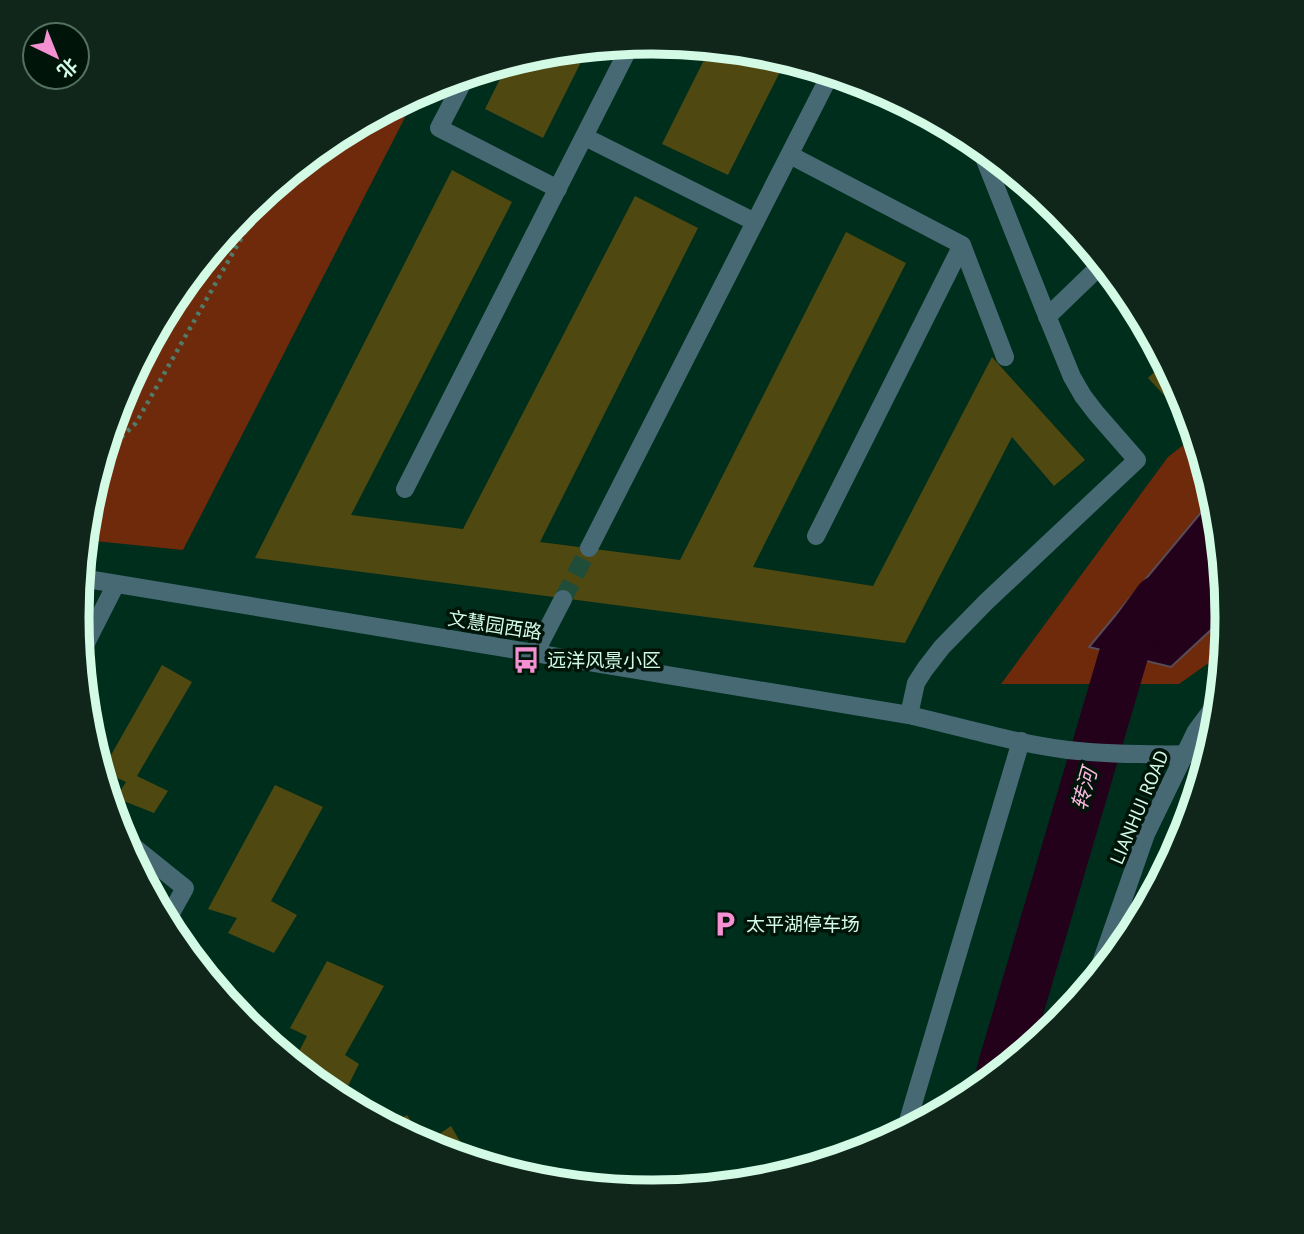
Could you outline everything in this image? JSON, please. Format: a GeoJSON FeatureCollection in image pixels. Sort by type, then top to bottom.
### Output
{"type":"FeatureCollection","features":[{"type":"Feature","properties":{"kind":"street"},"geometry":{"type":"LineString","coordinates":[[405,489],[626,55]]}},
{"type":"Feature","properties":{"kind":"street"},"geometry":{"type":"LineString","coordinates":[[589,548],[827,82]]}},
{"type":"Feature","properties":{"kind":"street"},"geometry":{"type":"LineString","coordinates":[[460,88],[439,128],[558,189]]}},
{"type":"Feature","properties":{"kind":"street"},"geometry":{"type":"LineString","coordinates":[[585,137],[755,222]]}},
{"type":"Feature","properties":{"kind":"street"},"geometry":{"type":"LineString","coordinates":[[790,155],[962,245],[1005,357]]}},
{"type":"Feature","properties":{"kind":"street"},"geometry":{"type":"LineString","coordinates":[[909,715],[916,683],[942,647],[986,602],[1138,460],[1099,417],[1083,396],[1069,370],[987,165]]}},
{"type":"Feature","properties":{"kind":"street"},"geometry":{"type":"LineString","coordinates":[[816,536],[962,245]]}},
{"type":"Feature","properties":{"kind":"street"},"geometry":{"type":"LineString","coordinates":[[1047,317],[1095,271]]}},
{"type":"Feature","properties":{"kind":"street","name":"文慧园西路"},"geometry":{"type":"LineString","coordinates":[[90,580],[909,715],[1066,750],[1126,754],[1198,754]]}},
{"type":"Feature","properties":{"kind":"street"},"geometry":{"type":"LineString","coordinates":[[89,635],[116,584]]}},
{"type":"Feature","properties":{"kind":"street"},"geometry":{"type":"LineString","coordinates":[[536,653],[563,599]]}},
{"type":"Feature","properties":{"kind":"street","name":"LIANHUI ROAD"},"geometry":{"type":"LineString","coordinates":[[1106,949],[1146,834],[1184,754],[1206,716]]}},
{"type":"Feature","properties":{"kind":"street"},"geometry":{"type":"LineString","coordinates":[[909,1117],[1021,741]]}},
{"type":"Feature","properties":{"kind":"street"},"geometry":{"type":"LineString","coordinates":[[143,856],[185,888],[172,911]]}},
{"type":"Feature","properties":{"kind":"path"},"geometry":{"type":"LineString","coordinates":[[117,441],[136,423],[248,225]]}},
{"type":"Feature","properties":{"kind":"shaded area"},"geometry":{"type":"Polygon","coordinates":[[[409,109],[183,550],[94,541],[108,471],[119,436],[147,368],[184,304],[229,246],[254,219],[281,194],[339,149],[409,109]]]}},
{"type":"Feature","properties":{"kind":"shaded area"},"geometry":{"type":"Polygon","coordinates":[[[1187,442],[1196,471],[1214,580],[1213,660],[1179,684],[1001,684],[1168,457],[1187,442]]]}},
{"type":"Feature","properties":{"kind":"shaded area"},"geometry":{"type":"Polygon","coordinates":[[[1204,509],[1214,580],[1215,626],[1171,667],[1089,647],[1204,509]]]}},
{"type":"Feature","properties":{"kind":"building"},"geometry":{"type":"Polygon","coordinates":[[[706,57],[781,69],[728,175],[662,144],[706,57]]]}},
{"type":"Feature","properties":{"kind":"building"},"geometry":{"type":"Polygon","coordinates":[[[583,59],[543,138],[485,109],[502,74],[583,59]]]}},
{"type":"Feature","properties":{"kind":"building"},"geometry":{"type":"Polygon","coordinates":[[[452,170],[512,202],[351,515],[463,529],[635,196],[698,228],[540,542],[680,560],[846,232],[906,263],[753,567],[873,586],[992,357],[1085,460],[1054,486],[1012,437],[905,643],[255,558],[452,170]]]}},
{"type":"Feature","properties":{"kind":"building"},"geometry":{"type":"Polygon","coordinates":[[[1157,369],[1173,405],[1148,378],[1157,369]]]}},
{"type":"Feature","properties":{"kind":"building"},"geometry":{"type":"Polygon","coordinates":[[[162,665],[192,682],[137,776],[168,791],[154,813],[120,799],[118,795],[126,782],[112,776],[108,761],[162,665]]]}},
{"type":"Feature","properties":{"kind":"building"},"geometry":{"type":"Polygon","coordinates":[[[275,785],[323,807],[271,901],[297,915],[274,953],[228,933],[237,918],[208,909],[275,785]]]}},
{"type":"Feature","properties":{"kind":"building"},"geometry":{"type":"Polygon","coordinates":[[[327,961],[384,986],[345,1055],[359,1064],[346,1089],[298,1054],[307,1036],[290,1028],[327,961]]]}},
{"type":"Feature","properties":{"kind":"building"},"geometry":{"type":"Polygon","coordinates":[[[407,1115],[415,1128],[403,1122],[399,1120],[407,1115]]]}},
{"type":"Feature","properties":{"kind":"building"},"geometry":{"type":"Polygon","coordinates":[[[451,1126],[463,1147],[436,1136],[451,1126]]]}},
{"type":"Feature","properties":{"kind":"waterway","name":"转河"},"geometry":{"type":"LineString","coordinates":[[1006,1054],[1127,643],[1158,600]]}},
{"type":"Feature","properties":{"kind":"tunnel"},"geometry":{"type":"LineString","coordinates":[[563,599],[589,548]]}},
{"type":"Feature","properties":{"kind":"place","name":"远洋风景小区"},"geometry":{"type":"Point","coordinates":[526,660]}},
{"type":"Feature","properties":{"kind":"place","name":"太平湖停车场"},"geometry":{"type":"Point","coordinates":[725,924]}}]}
